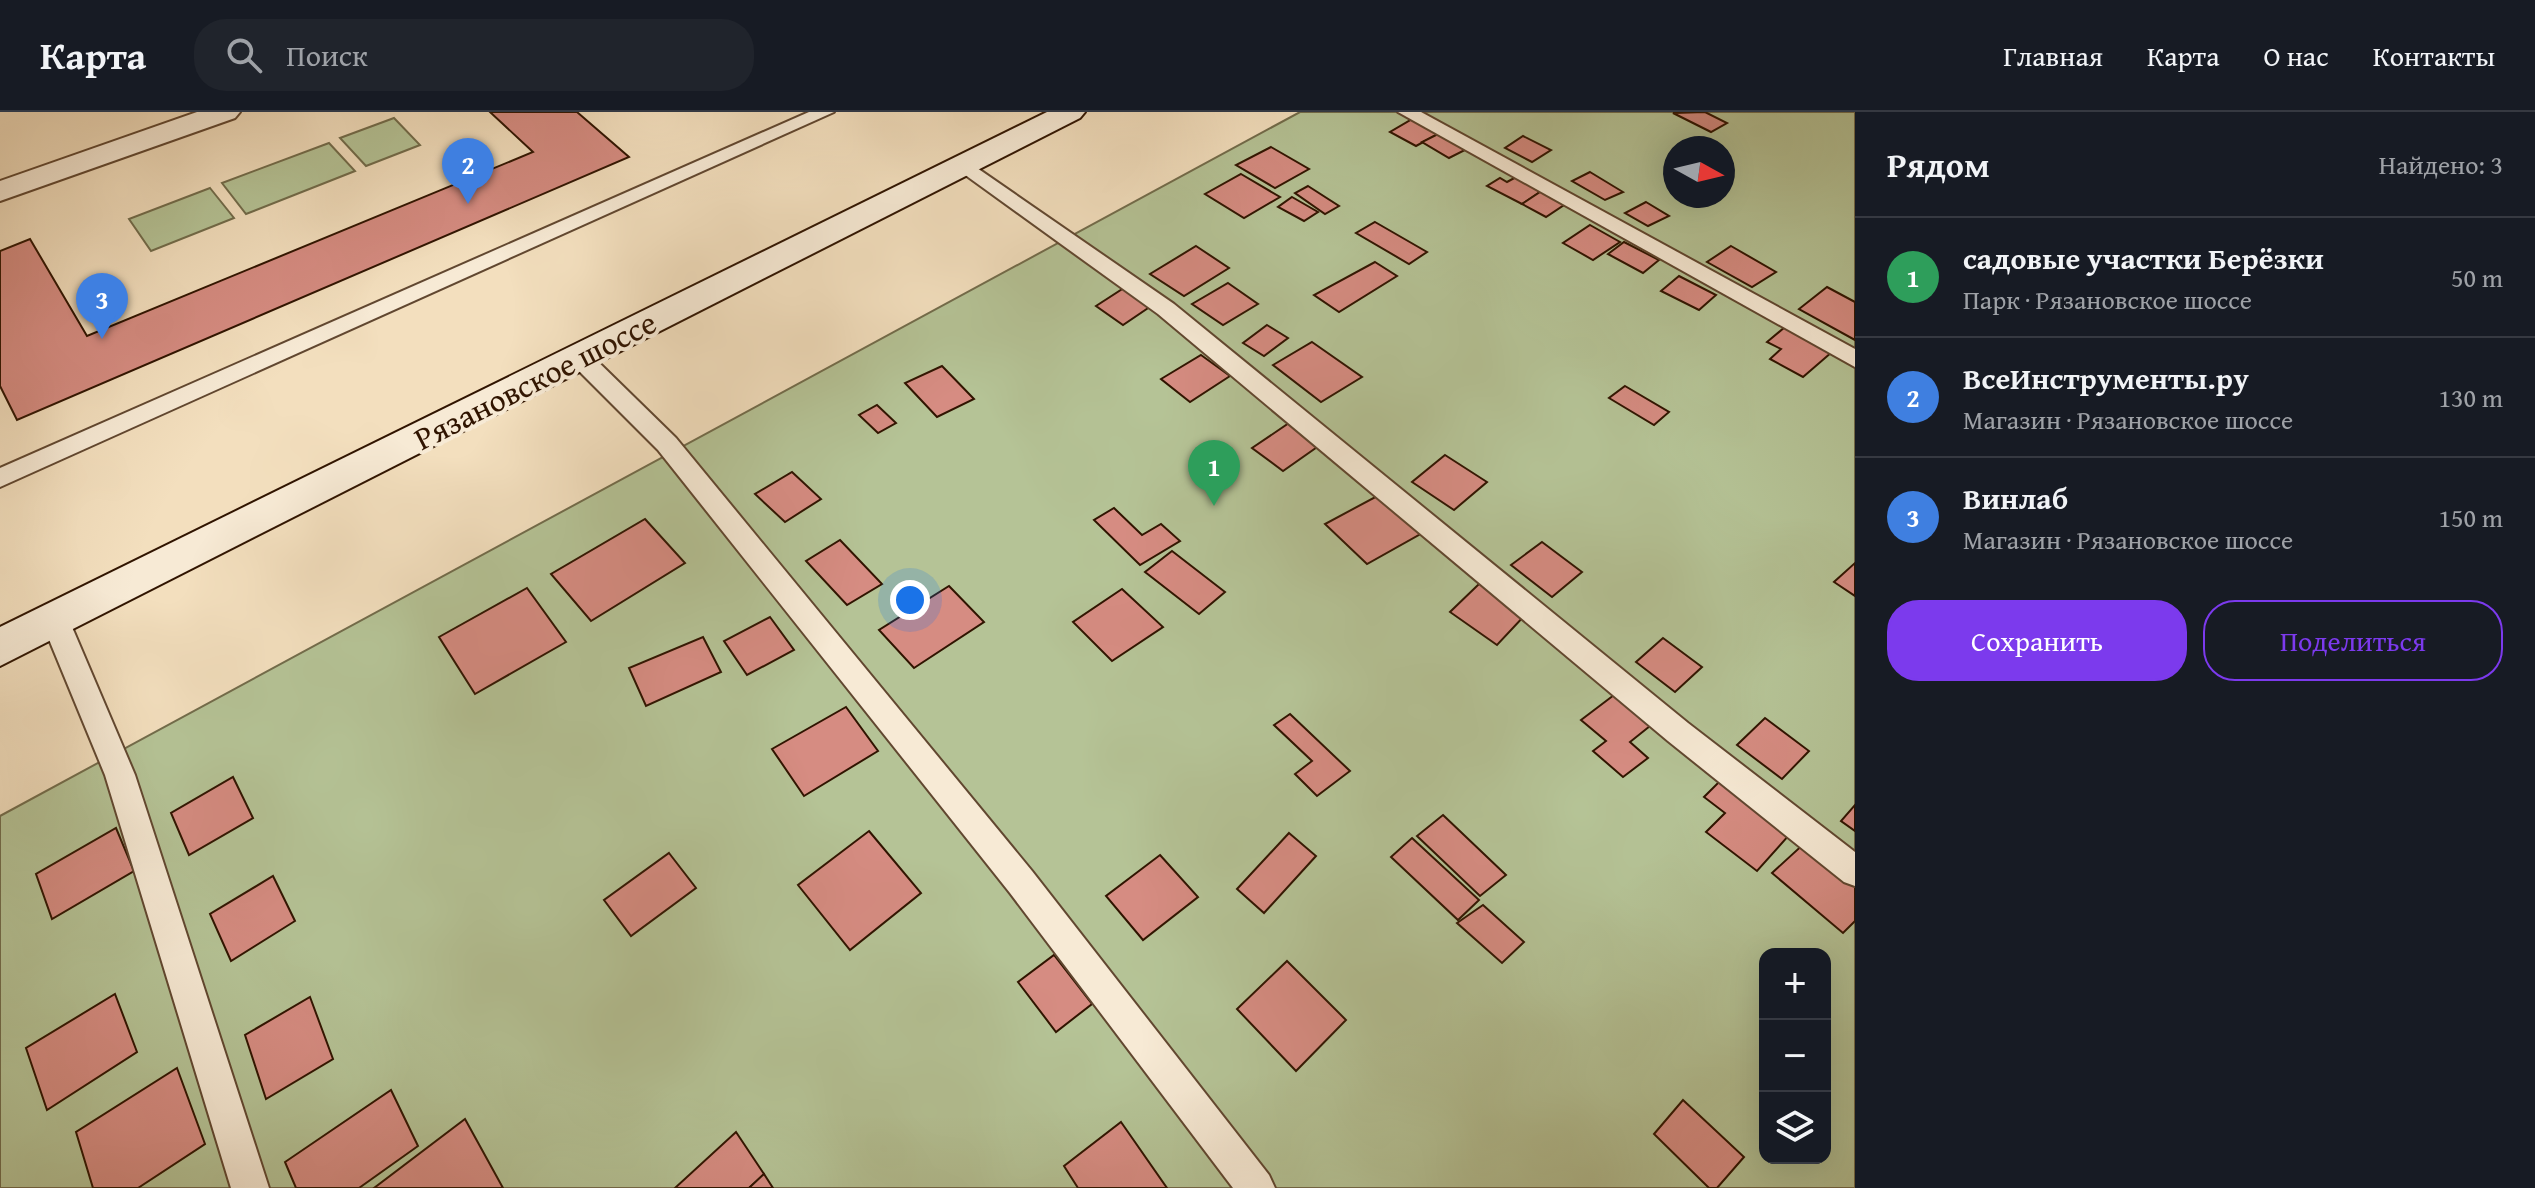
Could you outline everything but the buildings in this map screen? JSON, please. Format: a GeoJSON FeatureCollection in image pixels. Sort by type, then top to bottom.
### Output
{"type":"FeatureCollection","features":[{"type":"Feature","properties":{"kind":"main road"},"geometry":{"type":"LineString","coordinates":[[0,192],[225,112]]}},
{"type":"Feature","properties":{"kind":"main road","name":"Рязановское шоссе"},"geometry":{"type":"LineString","coordinates":[[0,648],[1070,112]]}},
{"type":"Feature","properties":{"kind":"lane"},"geometry":{"type":"LineString","coordinates":[[0,478],[825,112]]}},
{"type":"Feature","properties":{"kind":"lane"},"geometry":{"type":"LineString","coordinates":[[1407,112],[1855,359]]}},
{"type":"Feature","properties":{"kind":"lane"},"geometry":{"type":"LineString","coordinates":[[964,165],[1166,309],[1678,732],[1855,871]]}},
{"type":"Feature","properties":{"kind":"lane"},"geometry":{"type":"LineString","coordinates":[[580,358],[667,444],[1021,882],[1256,1188]]}},
{"type":"Feature","properties":{"kind":"lane"},"geometry":{"type":"LineString","coordinates":[[55,620],[120,775],[250,1188]]}},
{"type":"Feature","properties":{"kind":"green space"},"geometry":{"type":"Polygon","coordinates":[[[1300,112],[1855,112],[1855,1188],[0,1188],[0,816],[1300,112]]]}},
{"type":"Feature","properties":{"kind":"green space"},"geometry":{"type":"Polygon","coordinates":[[[394,118],[420,145],[366,166],[340,138],[394,118]]]}},
{"type":"Feature","properties":{"kind":"green space"},"geometry":{"type":"Polygon","coordinates":[[[329,143],[355,171],[246,214],[222,183],[329,143]]]}},
{"type":"Feature","properties":{"kind":"green space"},"geometry":{"type":"Polygon","coordinates":[[[210,188],[234,218],[151,251],[129,219],[210,188]]]}},
{"type":"Feature","properties":{"kind":"place","name":"ВсеИнструменты.ру"},"geometry":{"type":"Point","coordinates":[468,204]}},
{"type":"Feature","properties":{"kind":"place","name":"Винлаб"},"geometry":{"type":"Point","coordinates":[102,339]}},
{"type":"Feature","properties":{"kind":"place","name":"садовые участки Берёзки"},"geometry":{"type":"Point","coordinates":[1214,506]}}]}
